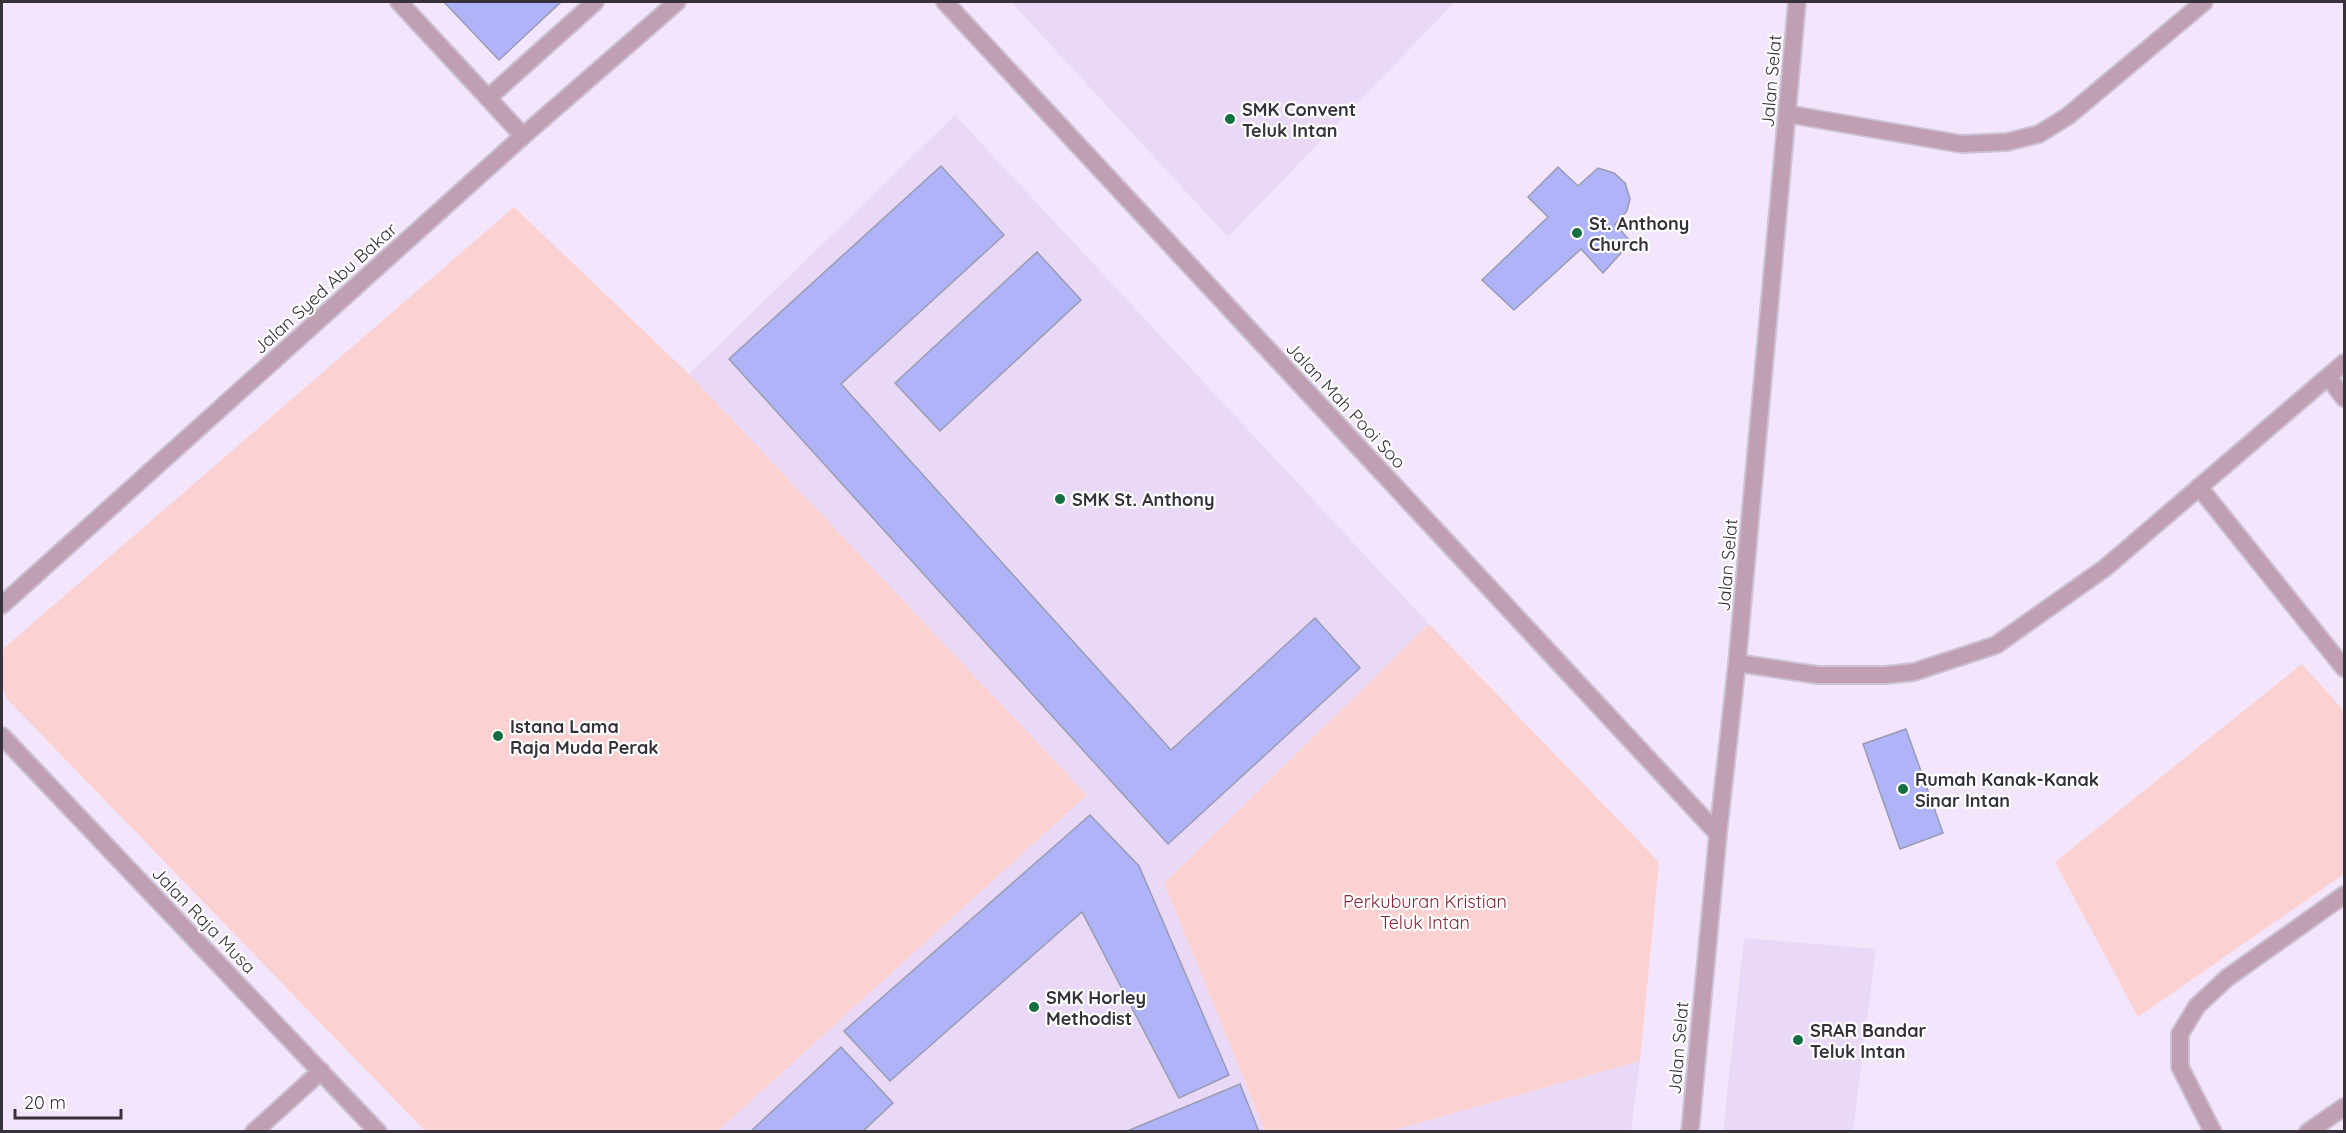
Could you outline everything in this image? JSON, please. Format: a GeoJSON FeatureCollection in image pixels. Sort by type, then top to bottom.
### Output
{"type":"FeatureCollection","features":[{"type":"Feature","properties":{"kind":"street"},"geometry":{"type":"LineString","coordinates":[[399,2],[523,136]]}},
{"type":"Feature","properties":{"kind":"street"},"geometry":{"type":"LineString","coordinates":[[488,98],[595,2]]}},
{"type":"Feature","properties":{"kind":"street","name":"Jalan Syed Abu Bakar"},"geometry":{"type":"LineString","coordinates":[[2,605],[523,136],[677,2]]}},
{"type":"Feature","properties":{"kind":"street","name":"Jalan Mah Pooi Soo"},"geometry":{"type":"LineString","coordinates":[[945,2],[1718,834]]}},
{"type":"Feature","properties":{"kind":"street","name":"Jalan Selat"},"geometry":{"type":"LineString","coordinates":[[1690,1131],[1718,834],[1737,663],[1797,2]]}},
{"type":"Feature","properties":{"kind":"street"},"geometry":{"type":"LineString","coordinates":[[1788,114],[1961,144],[2007,142],[2039,134],[2068,116],[2204,2]]}},
{"type":"Feature","properties":{"kind":"street"},"geometry":{"type":"LineString","coordinates":[[1737,663],[1818,675],[1885,675],[1914,672],[1996,645],[2105,568],[2344,363]]}},
{"type":"Feature","properties":{"kind":"street"},"geometry":{"type":"LineString","coordinates":[[2329,378],[2344,398]]}},
{"type":"Feature","properties":{"kind":"street"},"geometry":{"type":"LineString","coordinates":[[2199,487],[2344,668]]}},
{"type":"Feature","properties":{"kind":"street","name":"Jalan Raja Musa"},"geometry":{"type":"LineString","coordinates":[[2,736],[378,1131]]}},
{"type":"Feature","properties":{"kind":"street"},"geometry":{"type":"LineString","coordinates":[[2213,1131],[2180,1067],[2180,1034],[2197,1006],[2227,978],[2344,895]]}},
{"type":"Feature","properties":{"kind":"street"},"geometry":{"type":"LineString","coordinates":[[254,1131],[321,1071]]}},
{"type":"Feature","properties":{"kind":"street"},"geometry":{"type":"LineString","coordinates":[[2308,1131],[2344,1107]]}},
{"type":"Feature","properties":{"kind":"shaded area","name":"SMK Convent Teluk Intan"},"geometry":{"type":"Polygon","coordinates":[[[1011,2],[1455,2],[1228,237],[1011,2]]]}},
{"type":"Feature","properties":{"kind":"shaded area","name":"SMK St. Anthony"},"geometry":{"type":"Polygon","coordinates":[[[955,115],[1429,624],[1164,883],[1265,1131],[718,1131],[1087,795],[689,374],[955,115]]]}},
{"type":"Feature","properties":{"kind":"shaded area","name":"SRAR Bandar Teluk Intan"},"geometry":{"type":"Polygon","coordinates":[[[1744,938],[1876,949],[1853,1131],[1723,1131],[1744,938]]]}},
{"type":"Feature","properties":{"kind":"shaded area"},"geometry":{"type":"Polygon","coordinates":[[[1640,1061],[1631,1131],[1390,1131],[1640,1061]]]}},
{"type":"Feature","properties":{"kind":"green space"},"geometry":{"type":"Polygon","coordinates":[[[514,207],[689,374],[1087,795],[718,1131],[425,1131],[7,699],[3,687],[1,667],[4,648],[514,207]]]}},
{"type":"Feature","properties":{"kind":"green space","name":"Perkuburan Kristian Teluk Intan"},"geometry":{"type":"Polygon","coordinates":[[[1429,624],[1659,862],[1640,1061],[1390,1131],[1265,1131],[1164,883],[1429,624]]]}},
{"type":"Feature","properties":{"kind":"green space"},"geometry":{"type":"Polygon","coordinates":[[[2302,664],[2344,711],[2344,874],[2138,1017],[2055,862],[2302,664]]]}},
{"type":"Feature","properties":{"kind":"building"},"geometry":{"type":"Polygon","coordinates":[[[444,2],[561,2],[499,60],[444,2]]]}},
{"type":"Feature","properties":{"kind":"building"},"geometry":{"type":"Polygon","coordinates":[[[941,166],[1004,235],[841,384],[1171,750],[1315,618],[1360,668],[1168,844],[729,359],[941,166]]]}},
{"type":"Feature","properties":{"kind":"building","name":"St. Anthony Church"},"geometry":{"type":"Polygon","coordinates":[[[1558,167],[1578,186],[1598,168],[1614,173],[1625,183],[1630,199],[1627,211],[1615,224],[1631,242],[1603,273],[1581,249],[1514,310],[1482,280],[1548,217],[1528,197],[1558,167]]]}},
{"type":"Feature","properties":{"kind":"building"},"geometry":{"type":"Polygon","coordinates":[[[1037,252],[1081,300],[940,431],[895,383],[1037,252]]]}},
{"type":"Feature","properties":{"kind":"building","name":"Rumah Kanak-Kanak Sinar Intan"},"geometry":{"type":"Polygon","coordinates":[[[1906,729],[1943,833],[1900,849],[1863,744],[1906,729]]]}},
{"type":"Feature","properties":{"kind":"building"},"geometry":{"type":"Polygon","coordinates":[[[1090,815],[1139,866],[1229,1075],[1179,1098],[1082,912],[890,1081],[844,1031],[1090,815]]]}},
{"type":"Feature","properties":{"kind":"building"},"geometry":{"type":"Polygon","coordinates":[[[841,1047],[893,1103],[862,1132],[750,1132],[841,1047]]]}},
{"type":"Feature","properties":{"kind":"building"},"geometry":{"type":"Polygon","coordinates":[[[1240,1084],[1259,1132],[1125,1132],[1240,1084]]]}},
{"type":"Feature","properties":{"kind":"place","name":"SMK Convent Teluk Intan"},"geometry":{"type":"Point","coordinates":[1230,119]}},
{"type":"Feature","properties":{"kind":"place","name":"St. Anthony Church"},"geometry":{"type":"Point","coordinates":[1577,233]}},
{"type":"Feature","properties":{"kind":"place","name":"SMK St. Anthony"},"geometry":{"type":"Point","coordinates":[1060,499]}},
{"type":"Feature","properties":{"kind":"place","name":"Istana Lama Raja Muda Perak"},"geometry":{"type":"Point","coordinates":[498,736]}},
{"type":"Feature","properties":{"kind":"place","name":"Rumah Kanak-Kanak Sinar Intan"},"geometry":{"type":"Point","coordinates":[1903,789]}},
{"type":"Feature","properties":{"kind":"place","name":"SMK Horley Methodist"},"geometry":{"type":"Point","coordinates":[1034,1007]}},
{"type":"Feature","properties":{"kind":"place","name":"SRAR Bandar Teluk Intan"},"geometry":{"type":"Point","coordinates":[1798,1040]}}]}
